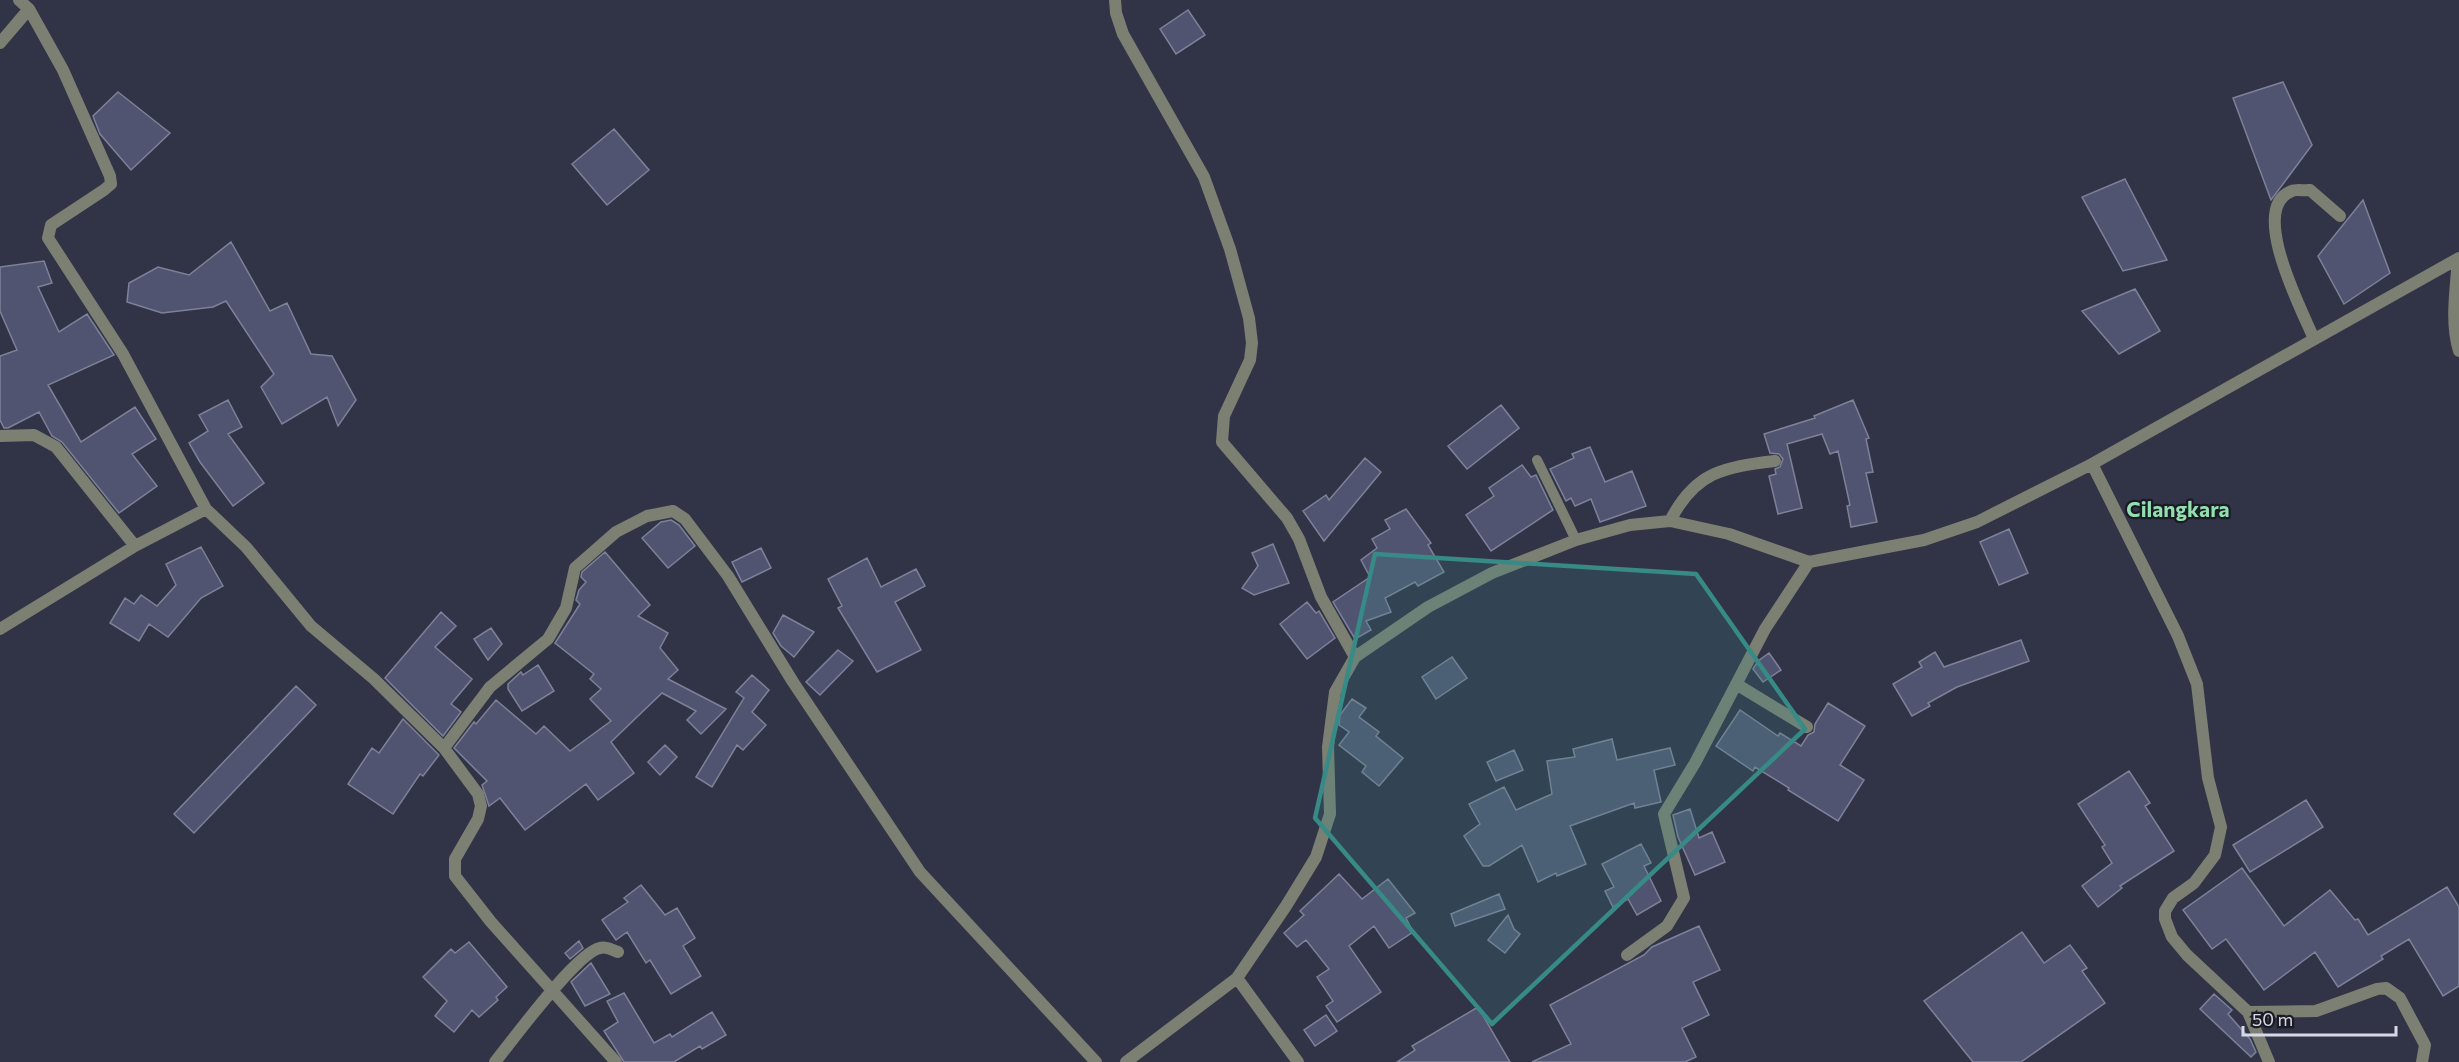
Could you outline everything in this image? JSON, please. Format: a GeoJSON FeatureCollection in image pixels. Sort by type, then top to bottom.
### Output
{"type":"FeatureCollection","features":[{"type":"Feature","properties":{"kind":"street"},"geometry":{"type":"LineString","coordinates":[[20,0],[29,9],[63,70],[110,176],[111,184],[51,225],[48,238],[123,354],[206,509],[246,547],[311,626],[374,679],[444,748],[478,794],[481,806],[478,819],[455,859],[455,876],[491,922],[616,1062]]}},
{"type":"Feature","properties":{"kind":"street"},"geometry":{"type":"LineString","coordinates":[[1115,0],[1116,13],[1123,34],[1204,177],[1230,249],[1249,318],[1252,343],[1250,360],[1224,416],[1222,442],[1287,518],[1299,539],[1321,597],[1355,657]]}},
{"type":"Feature","properties":{"kind":"street"},"geometry":{"type":"LineString","coordinates":[[0,43],[29,9]]}},
{"type":"Feature","properties":{"kind":"street"},"geometry":{"type":"LineString","coordinates":[[2314,339],[2277,250],[2274,212],[2281,200],[2292,191],[2310,190],[2340,216]]}},
{"type":"Feature","properties":{"kind":"street"},"geometry":{"type":"LineString","coordinates":[[1126,1062],[1237,978],[1316,857],[1330,814],[1331,713],[1335,692],[1355,657],[1428,607],[1492,573],[1576,540],[1630,525],[1670,521],[1729,534],[1809,562],[1924,540],[1977,522],[2092,464],[2458,259]]}},
{"type":"Feature","properties":{"kind":"street"},"geometry":{"type":"LineString","coordinates":[[2458,259],[2455,309],[2459,351]]}},
{"type":"Feature","properties":{"kind":"street"},"geometry":{"type":"LineString","coordinates":[[0,436],[34,435],[56,447],[135,546]]}},
{"type":"Feature","properties":{"kind":"street"},"geometry":{"type":"LineString","coordinates":[[1670,521],[1680,501],[1703,478],[1735,466],[1774,461]]}},
{"type":"Feature","properties":{"kind":"street"},"geometry":{"type":"LineString","coordinates":[[2092,464],[2178,636],[2197,684],[2207,768],[2221,827],[2215,855],[2194,883],[2173,898],[2165,911],[2164,919],[2172,937],[2187,955],[2248,1012],[2255,1035],[2269,1062]]}},
{"type":"Feature","properties":{"kind":"street"},"geometry":{"type":"LineString","coordinates":[[0,629],[135,546],[206,509]]}},
{"type":"Feature","properties":{"kind":"street"},"geometry":{"type":"LineString","coordinates":[[444,748],[489,687],[548,639],[566,609],[575,568],[616,532],[646,516],[673,511],[685,519],[728,576],[793,682],[920,872],[1096,1062]]}},
{"type":"Feature","properties":{"kind":"street"},"geometry":{"type":"LineString","coordinates":[[1627,955],[1667,926],[1684,898],[1664,814],[1695,763],[1765,629],[1809,562]]}},
{"type":"Feature","properties":{"kind":"street"},"geometry":{"type":"LineString","coordinates":[[1736,684],[1807,727]]}},
{"type":"Feature","properties":{"kind":"street"},"geometry":{"type":"LineString","coordinates":[[495,1062],[552,989],[593,950],[608,948],[618,952]]}},
{"type":"Feature","properties":{"kind":"street"},"geometry":{"type":"LineString","coordinates":[[1237,978],[1298,1062]]}},
{"type":"Feature","properties":{"kind":"street"},"geometry":{"type":"LineString","coordinates":[[2248,1012],[2316,1011],[2377,989],[2386,988],[2400,998],[2419,1030],[2425,1045],[2422,1062]]}},
{"type":"Feature","properties":{"kind":"lane"},"geometry":{"type":"LineString","coordinates":[[1537,460],[1576,540]]}},
{"type":"Feature","properties":{"kind":"highlighted area"},"geometry":{"type":"Polygon","coordinates":[[[1375,554],[1696,574],[1805,729],[1492,1024],[1315,818],[1375,554]]]}},
{"type":"Feature","properties":{"kind":"building"},"geometry":{"type":"Polygon","coordinates":[[[1188,10],[1205,35],[1176,54],[1160,29],[1188,10]]]}},
{"type":"Feature","properties":{"kind":"building"},"geometry":{"type":"Polygon","coordinates":[[[2283,82],[2312,145],[2271,200],[2233,98],[2283,82]]]}},
{"type":"Feature","properties":{"kind":"building"},"geometry":{"type":"Polygon","coordinates":[[[118,92],[170,133],[131,170],[100,134],[93,116],[118,92]]]}},
{"type":"Feature","properties":{"kind":"building"},"geometry":{"type":"Polygon","coordinates":[[[614,129],[649,170],[607,205],[572,164],[614,129]]]}},
{"type":"Feature","properties":{"kind":"building"},"geometry":{"type":"Polygon","coordinates":[[[2125,179],[2167,260],[2123,271],[2082,197],[2125,179]]]}},
{"type":"Feature","properties":{"kind":"building"},"geometry":{"type":"Polygon","coordinates":[[[2363,200],[2390,273],[2344,304],[2318,256],[2363,200]]]}},
{"type":"Feature","properties":{"kind":"building"},"geometry":{"type":"Polygon","coordinates":[[[231,242],[270,311],[287,303],[311,354],[332,356],[356,400],[338,426],[327,397],[282,424],[261,387],[274,374],[226,301],[213,307],[162,313],[127,302],[129,283],[158,267],[189,275],[231,242]]]}},
{"type":"Feature","properties":{"kind":"building"},"geometry":{"type":"Polygon","coordinates":[[[44,261],[52,283],[38,287],[59,332],[87,314],[114,355],[48,385],[81,442],[135,407],[156,439],[132,454],[157,486],[119,513],[62,442],[52,436],[39,412],[8,428],[4,428],[0,420],[0,356],[17,350],[0,311],[0,267],[44,261]]]}},
{"type":"Feature","properties":{"kind":"building"},"geometry":{"type":"Polygon","coordinates":[[[2135,289],[2160,331],[2119,354],[2082,311],[2135,289]]]}},
{"type":"Feature","properties":{"kind":"building"},"geometry":{"type":"Polygon","coordinates":[[[228,400],[242,427],[228,434],[264,483],[233,506],[200,462],[189,443],[208,431],[199,415],[228,400]]]}},
{"type":"Feature","properties":{"kind":"building"},"geometry":{"type":"Polygon","coordinates":[[[1853,400],[1869,438],[1866,439],[1873,472],[1866,473],[1877,522],[1851,527],[1847,506],[1850,505],[1838,451],[1830,454],[1822,434],[1787,444],[1802,508],[1778,514],[1769,476],[1776,474],[1775,469],[1780,467],[1783,459],[1779,454],[1770,453],[1764,434],[1815,418],[1814,416],[1853,400]]]}},
{"type":"Feature","properties":{"kind":"building"},"geometry":{"type":"Polygon","coordinates":[[[1501,405],[1519,428],[1467,469],[1448,446],[1501,405]]]}},
{"type":"Feature","properties":{"kind":"building"},"geometry":{"type":"Polygon","coordinates":[[[1590,447],[1605,482],[1632,471],[1646,506],[1600,522],[1591,499],[1575,506],[1571,498],[1566,501],[1550,469],[1574,458],[1572,454],[1590,447]]]}},
{"type":"Feature","properties":{"kind":"building"},"geometry":{"type":"Polygon","coordinates":[[[1365,458],[1381,472],[1324,541],[1303,511],[1326,495],[1329,500],[1365,458]]]}},
{"type":"Feature","properties":{"kind":"building"},"geometry":{"type":"Polygon","coordinates":[[[1522,465],[1531,477],[1536,475],[1553,510],[1491,551],[1466,515],[1494,496],[1489,488],[1522,465]]]}},
{"type":"Feature","properties":{"kind":"building"},"geometry":{"type":"Polygon","coordinates":[[[1406,509],[1431,543],[1428,545],[1444,572],[1418,586],[1415,582],[1385,598],[1391,612],[1366,621],[1371,630],[1355,639],[1333,602],[1370,577],[1361,560],[1377,548],[1372,539],[1390,529],[1385,520],[1406,509]]]}},
{"type":"Feature","properties":{"kind":"building"},"geometry":{"type":"Polygon","coordinates":[[[671,520],[679,525],[695,546],[668,568],[642,538],[661,522],[671,520]]]}},
{"type":"Feature","properties":{"kind":"building"},"geometry":{"type":"Polygon","coordinates":[[[2009,529],[2028,573],[1999,585],[1980,542],[2009,529]]]}},
{"type":"Feature","properties":{"kind":"building"},"geometry":{"type":"Polygon","coordinates":[[[1273,544],[1289,583],[1254,595],[1242,588],[1258,566],[1252,553],[1273,544]]]}},
{"type":"Feature","properties":{"kind":"building"},"geometry":{"type":"Polygon","coordinates":[[[201,547],[223,586],[201,598],[168,637],[149,624],[139,641],[110,623],[125,598],[134,604],[141,595],[157,606],[176,585],[166,564],[201,547]]]}},
{"type":"Feature","properties":{"kind":"building"},"geometry":{"type":"Polygon","coordinates":[[[761,548],[771,568],[742,582],[732,562],[761,548]]]}},
{"type":"Feature","properties":{"kind":"building"},"geometry":{"type":"Polygon","coordinates":[[[605,552],[650,605],[638,616],[668,633],[660,648],[678,670],[668,679],[726,709],[701,734],[687,720],[696,711],[662,693],[611,742],[634,773],[598,800],[586,784],[525,830],[500,798],[489,806],[482,785],[487,781],[454,748],[474,722],[476,724],[496,700],[536,734],[544,726],[570,751],[611,721],[590,699],[601,689],[590,679],[594,674],[555,643],[580,604],[576,600],[579,590],[586,582],[581,577],[582,572],[605,552]]]}},
{"type":"Feature","properties":{"kind":"building"},"geometry":{"type":"Polygon","coordinates":[[[867,558],[881,587],[916,569],[925,586],[895,602],[921,650],[877,672],[838,608],[842,606],[828,579],[867,558]]]}},
{"type":"Feature","properties":{"kind":"building"},"geometry":{"type":"Polygon","coordinates":[[[1307,602],[1316,613],[1319,611],[1335,638],[1307,659],[1280,624],[1307,602]]]}},
{"type":"Feature","properties":{"kind":"building"},"geometry":{"type":"Polygon","coordinates":[[[441,612],[456,626],[435,647],[472,679],[451,704],[461,712],[443,736],[385,678],[441,612]]]}},
{"type":"Feature","properties":{"kind":"building"},"geometry":{"type":"Polygon","coordinates":[[[783,615],[814,632],[794,657],[781,646],[773,633],[783,615]]]}},
{"type":"Feature","properties":{"kind":"building"},"geometry":{"type":"Polygon","coordinates":[[[491,628],[502,644],[488,660],[474,639],[491,628]]]}},
{"type":"Feature","properties":{"kind":"building"},"geometry":{"type":"Polygon","coordinates":[[[2021,640],[2029,661],[1957,687],[1928,703],[1930,706],[1912,716],[1893,684],[1922,667],[1919,662],[1935,652],[1944,667],[2021,640]]]}},
{"type":"Feature","properties":{"kind":"building"},"geometry":{"type":"Polygon","coordinates":[[[838,650],[853,661],[820,695],[806,682],[838,650]]]}},
{"type":"Feature","properties":{"kind":"building"},"geometry":{"type":"Polygon","coordinates":[[[1769,653],[1781,670],[1763,682],[1753,669],[1758,661],[1769,653]]]}},
{"type":"Feature","properties":{"kind":"building"},"geometry":{"type":"Polygon","coordinates":[[[1452,657],[1467,678],[1436,699],[1422,677],[1452,657]]]}},
{"type":"Feature","properties":{"kind":"building"},"geometry":{"type":"Polygon","coordinates":[[[538,665],[554,691],[522,711],[508,689],[508,684],[521,672],[523,675],[538,665]]]}},
{"type":"Feature","properties":{"kind":"building"},"geometry":{"type":"Polygon","coordinates":[[[752,675],[769,690],[752,712],[766,725],[743,750],[737,745],[712,787],[696,777],[744,698],[736,692],[752,675]]]}},
{"type":"Feature","properties":{"kind":"building"},"geometry":{"type":"Polygon","coordinates":[[[296,686],[316,705],[194,833],[174,814],[296,686]]]}},
{"type":"Feature","properties":{"kind":"building"},"geometry":{"type":"Polygon","coordinates":[[[1352,699],[1366,708],[1359,717],[1379,732],[1376,736],[1403,758],[1379,786],[1362,772],[1366,766],[1339,745],[1349,732],[1339,725],[1340,715],[1352,699]]]}},
{"type":"Feature","properties":{"kind":"building"},"geometry":{"type":"Polygon","coordinates":[[[1828,703],[1865,726],[1840,765],[1864,780],[1838,821],[1755,767],[1753,771],[1716,746],[1740,710],[1778,736],[1780,733],[1801,746],[1808,735],[1814,732],[1815,724],[1828,703]]]}},
{"type":"Feature","properties":{"kind":"building"},"geometry":{"type":"Polygon","coordinates":[[[403,719],[439,755],[423,776],[420,774],[393,814],[348,784],[372,748],[379,753],[403,719]]]}},
{"type":"Feature","properties":{"kind":"building"},"geometry":{"type":"Polygon","coordinates":[[[1612,739],[1617,760],[1670,748],[1675,765],[1654,770],[1661,802],[1635,808],[1634,803],[1570,826],[1586,864],[1557,876],[1556,873],[1538,882],[1522,845],[1489,866],[1483,866],[1464,836],[1480,824],[1469,804],[1504,787],[1516,810],[1552,794],[1547,761],[1575,757],[1573,749],[1612,739]]]}},
{"type":"Feature","properties":{"kind":"building"},"geometry":{"type":"Polygon","coordinates":[[[665,745],[677,757],[660,775],[648,762],[665,745]]]}},
{"type":"Feature","properties":{"kind":"building"},"geometry":{"type":"Polygon","coordinates":[[[1514,750],[1523,770],[1496,781],[1487,762],[1514,750]]]}},
{"type":"Feature","properties":{"kind":"building"},"geometry":{"type":"Polygon","coordinates":[[[2129,771],[2150,803],[2145,806],[2174,851],[2120,886],[2122,888],[2098,907],[2082,886],[2112,863],[2102,847],[2105,845],[2078,804],[2129,771]]]}},
{"type":"Feature","properties":{"kind":"building"},"geometry":{"type":"Polygon","coordinates":[[[2306,800],[2323,827],[2250,872],[2233,845],[2306,800]]]}},
{"type":"Feature","properties":{"kind":"building"},"geometry":{"type":"Polygon","coordinates":[[[1690,809],[1699,838],[1712,832],[1725,862],[1695,875],[1678,837],[1673,815],[1690,809]]]}},
{"type":"Feature","properties":{"kind":"building"},"geometry":{"type":"Polygon","coordinates":[[[1641,844],[1651,863],[1644,866],[1661,901],[1637,915],[1628,899],[1613,907],[1605,891],[1614,887],[1602,864],[1641,844]]]}},
{"type":"Feature","properties":{"kind":"building"},"geometry":{"type":"Polygon","coordinates":[[[2242,868],[2284,926],[2330,890],[2355,920],[2358,919],[2368,935],[2447,887],[2459,907],[2459,986],[2443,996],[2409,939],[2381,956],[2383,959],[2338,987],[2315,952],[2264,990],[2226,939],[2212,949],[2183,910],[2242,868]]]}},
{"type":"Feature","properties":{"kind":"building"},"geometry":{"type":"Polygon","coordinates":[[[1339,874],[1362,899],[1388,879],[1415,913],[1406,918],[1413,932],[1389,948],[1374,926],[1349,946],[1381,992],[1337,1022],[1326,1006],[1333,1001],[1317,977],[1329,969],[1306,940],[1297,947],[1284,933],[1304,915],[1300,911],[1339,874]]]}},
{"type":"Feature","properties":{"kind":"building"},"geometry":{"type":"Polygon","coordinates":[[[641,885],[665,915],[677,908],[695,938],[683,946],[701,976],[671,994],[650,960],[646,963],[627,932],[616,940],[602,920],[628,902],[624,898],[641,885]]]}},
{"type":"Feature","properties":{"kind":"building"},"geometry":{"type":"Polygon","coordinates":[[[1499,894],[1505,909],[1455,926],[1451,914],[1499,894]]]}},
{"type":"Feature","properties":{"kind":"building"},"geometry":{"type":"Polygon","coordinates":[[[1508,915],[1514,929],[1520,934],[1505,953],[1488,940],[1508,915]]]}},
{"type":"Feature","properties":{"kind":"building"},"geometry":{"type":"Polygon","coordinates":[[[1699,926],[1720,970],[1693,982],[1709,1015],[1682,1028],[1696,1057],[1685,1062],[1532,1062],[1571,1044],[1550,1005],[1644,955],[1652,947],[1699,926]]]}},
{"type":"Feature","properties":{"kind":"building"},"geometry":{"type":"Polygon","coordinates":[[[2022,932],[2044,963],[2070,945],[2087,968],[2082,971],[2105,1003],[2021,1062],[1973,1062],[1924,1001],[2022,932]]]}},
{"type":"Feature","properties":{"kind":"building"},"geometry":{"type":"Polygon","coordinates":[[[579,941],[583,948],[570,959],[565,953],[579,941]]]}},
{"type":"Feature","properties":{"kind":"building"},"geometry":{"type":"Polygon","coordinates":[[[469,942],[507,987],[496,997],[498,1000],[479,1017],[472,1010],[454,1032],[435,1016],[447,1001],[423,977],[451,949],[455,953],[469,942]]]}},
{"type":"Feature","properties":{"kind":"building"},"geometry":{"type":"Polygon","coordinates":[[[591,963],[610,994],[585,1006],[571,982],[591,963]]]}},
{"type":"Feature","properties":{"kind":"building"},"geometry":{"type":"Polygon","coordinates":[[[624,993],[654,1043],[670,1034],[672,1037],[712,1012],[726,1035],[702,1049],[700,1046],[674,1062],[624,1062],[604,1031],[618,1022],[607,1001],[624,993]]]}},
{"type":"Feature","properties":{"kind":"building"},"geometry":{"type":"Polygon","coordinates":[[[2214,994],[2232,1010],[2228,1014],[2250,1039],[2256,1052],[2251,1057],[2200,1009],[2214,994]]]}},
{"type":"Feature","properties":{"kind":"building"},"geometry":{"type":"Polygon","coordinates":[[[1478,1007],[1510,1062],[1397,1062],[1415,1050],[1412,1046],[1478,1007]]]}},
{"type":"Feature","properties":{"kind":"building"},"geometry":{"type":"Polygon","coordinates":[[[1326,1015],[1337,1031],[1315,1046],[1304,1030],[1326,1015]]]}},
{"type":"Feature","properties":{"kind":"district","name":"Cilangkara"},"geometry":{"type":"Point","coordinates":[2178,508]}}]}
